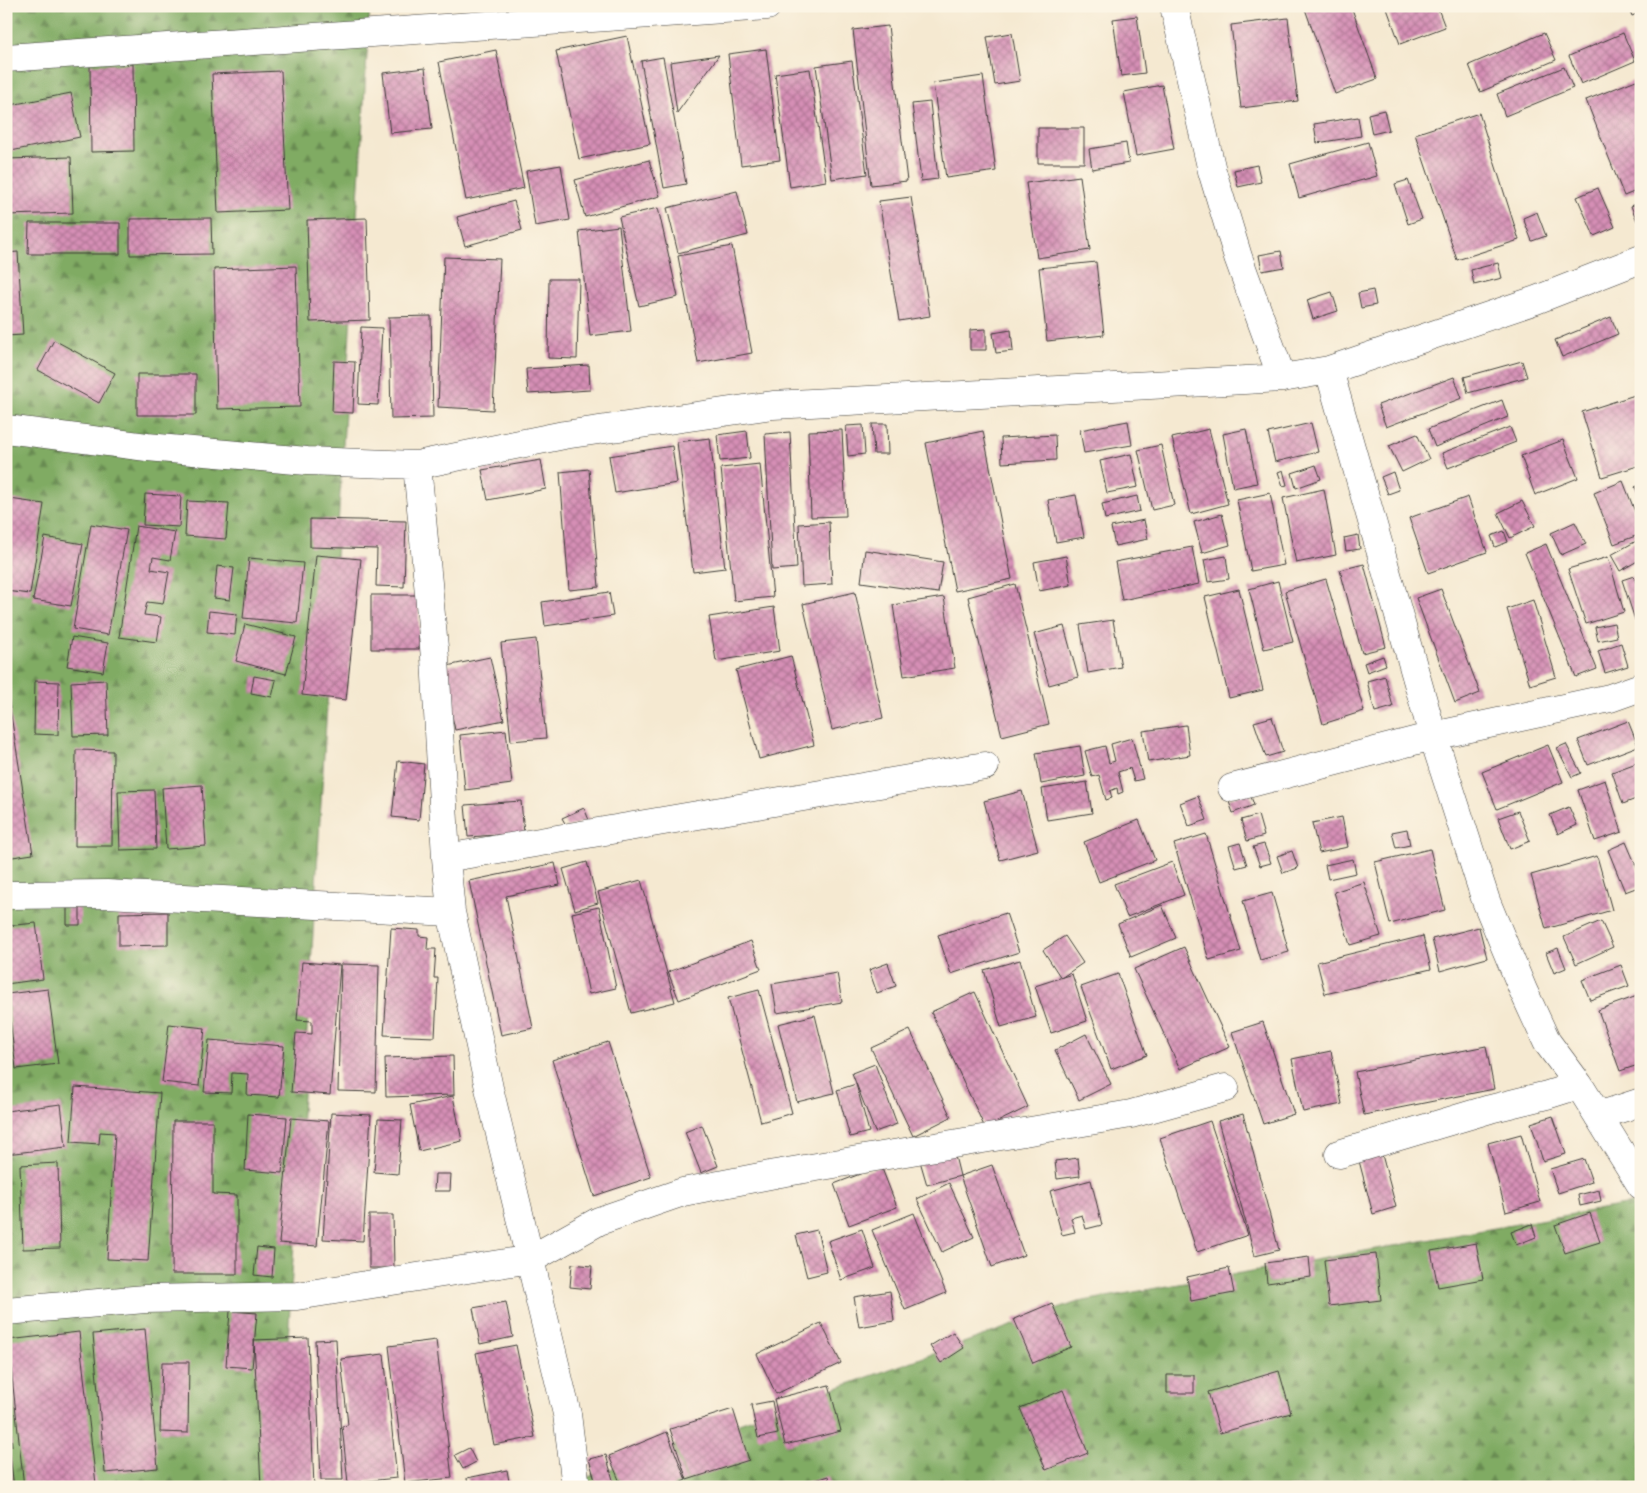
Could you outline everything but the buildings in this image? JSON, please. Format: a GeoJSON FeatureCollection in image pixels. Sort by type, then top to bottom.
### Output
{"type":"FeatureCollection","features":[{"type":"Feature","properties":{"kind":"street"},"geometry":{"type":"LineString","coordinates":[[6,58],[767,6]]}},
{"type":"Feature","properties":{"kind":"street"},"geometry":{"type":"LineString","coordinates":[[1174,6],[1212,172],[1238,257],[1282,378]]}},
{"type":"Feature","properties":{"kind":"street"},"geometry":{"type":"LineString","coordinates":[[6,429],[147,447],[307,461],[417,465],[564,435],[773,406],[1282,378],[1329,370],[1536,300],[1641,259]]}},
{"type":"Feature","properties":{"kind":"street"},"geometry":{"type":"LineString","coordinates":[[1329,370],[1433,736],[1486,901],[1547,1042],[1579,1085],[1641,1185]]}},
{"type":"Feature","properties":{"kind":"street"},"geometry":{"type":"LineString","coordinates":[[417,465],[436,658],[446,858],[451,912],[489,1088],[567,1414],[576,1487]]}},
{"type":"Feature","properties":{"kind":"street"},"geometry":{"type":"LineString","coordinates":[[1232,788],[1433,736],[1610,698],[1641,687]]}},
{"type":"Feature","properties":{"kind":"street"},"geometry":{"type":"LineString","coordinates":[[446,858],[985,766]]}},
{"type":"Feature","properties":{"kind":"street"},"geometry":{"type":"LineString","coordinates":[[6,895],[107,894],[451,912]]}},
{"type":"Feature","properties":{"kind":"street"},"geometry":{"type":"LineString","coordinates":[[1339,1154],[1490,1109],[1547,1096],[1579,1085]]}},
{"type":"Feature","properties":{"kind":"street"},"geometry":{"type":"LineString","coordinates":[[6,1311],[145,1299],[297,1296],[530,1259],[599,1221],[683,1192],[775,1174],[1131,1114],[1225,1088]]}},
{"type":"Feature","properties":{"kind":"street"},"geometry":{"type":"LineString","coordinates":[[1598,1116],[1641,1102]]}},
{"type":"Feature","properties":{"kind":"green space"},"geometry":{"type":"Polygon","coordinates":[[[6,6],[370,6],[279,1487],[6,1487],[6,6]]]}},
{"type":"Feature","properties":{"kind":"green space"},"geometry":{"type":"Polygon","coordinates":[[[1641,1202],[1641,1487],[585,1487],[582,1479],[1078,1302],[1641,1202]]]}}]}
